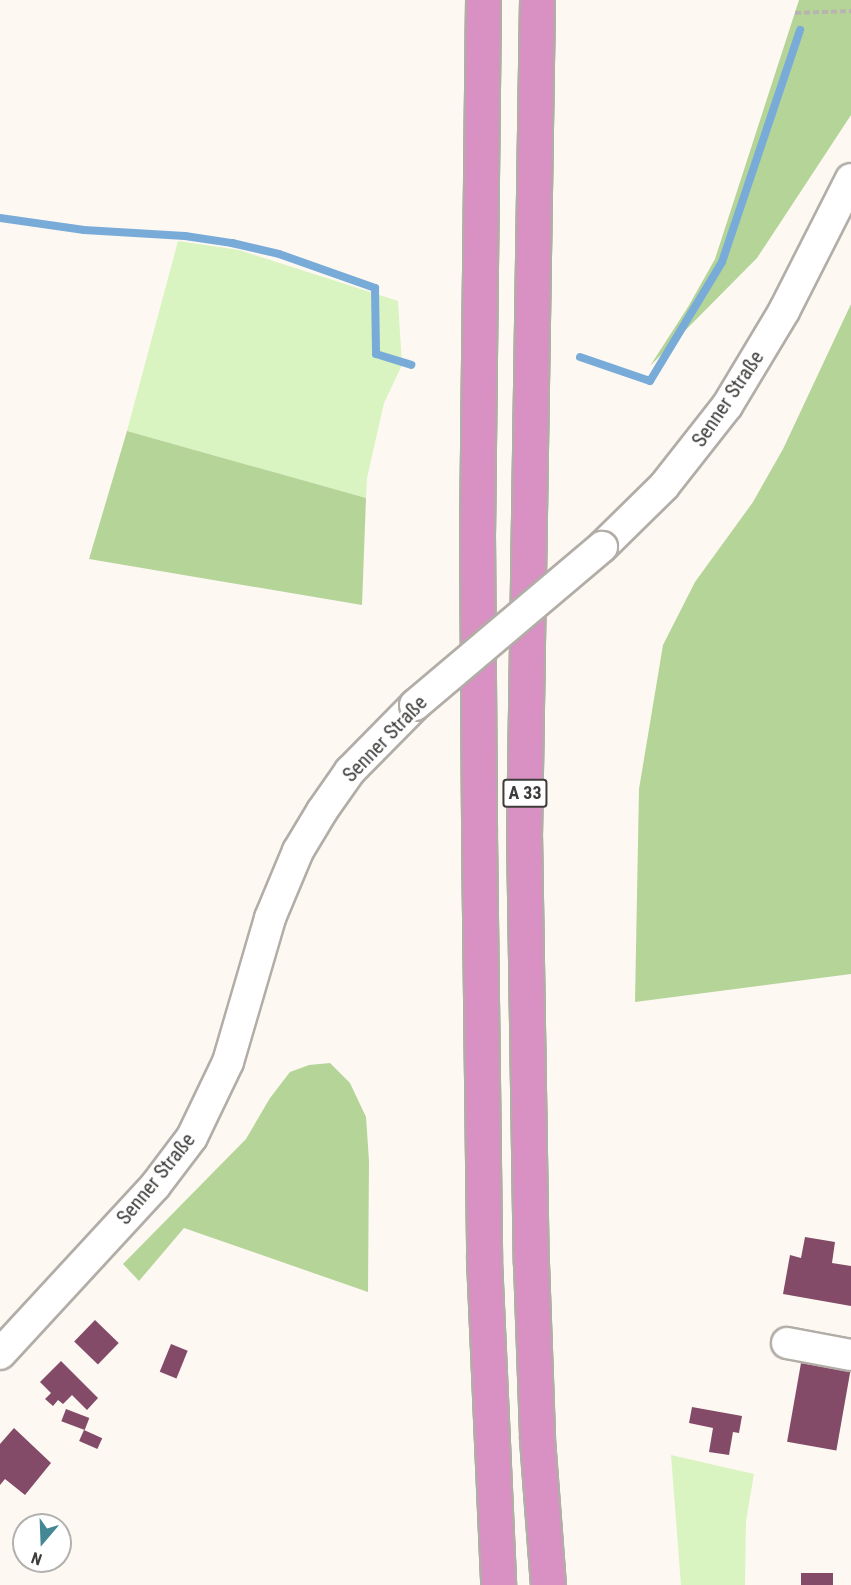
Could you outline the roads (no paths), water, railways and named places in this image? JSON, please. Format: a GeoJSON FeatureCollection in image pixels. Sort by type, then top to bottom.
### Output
{"type":"FeatureCollection","features":[{"type":"Feature","properties":{"kind":"highway","name":"A 33"},"geometry":{"type":"LineString","coordinates":[[483,0],[477,533],[478,834],[484,1259],[498,1585]]}},
{"type":"Feature","properties":{"kind":"highway","name":"A 33"},"geometry":{"type":"LineString","coordinates":[[537,0],[524,833],[531,1263],[537,1439],[548,1585]]}},
{"type":"Feature","properties":{"kind":"street","name":"Senner Straße"},"geometry":{"type":"LineString","coordinates":[[0,1354],[155,1186],[192,1137],[228,1062],[270,918],[298,851],[321,811],[350,771],[416,705],[602,547],[664,486],[727,406],[784,311],[851,179]]}},
{"type":"Feature","properties":{"kind":"street"},"geometry":{"type":"LineString","coordinates":[[788,1344],[851,1355]]}},
{"type":"Feature","properties":{"kind":"waterway"},"geometry":{"type":"LineString","coordinates":[[580,357],[650,381],[722,262],[800,30]]}},
{"type":"Feature","properties":{"kind":"waterway"},"geometry":{"type":"LineString","coordinates":[[0,218],[84,230],[185,236],[232,243],[279,254],[375,288],[376,354],[411,365]]}}]}
